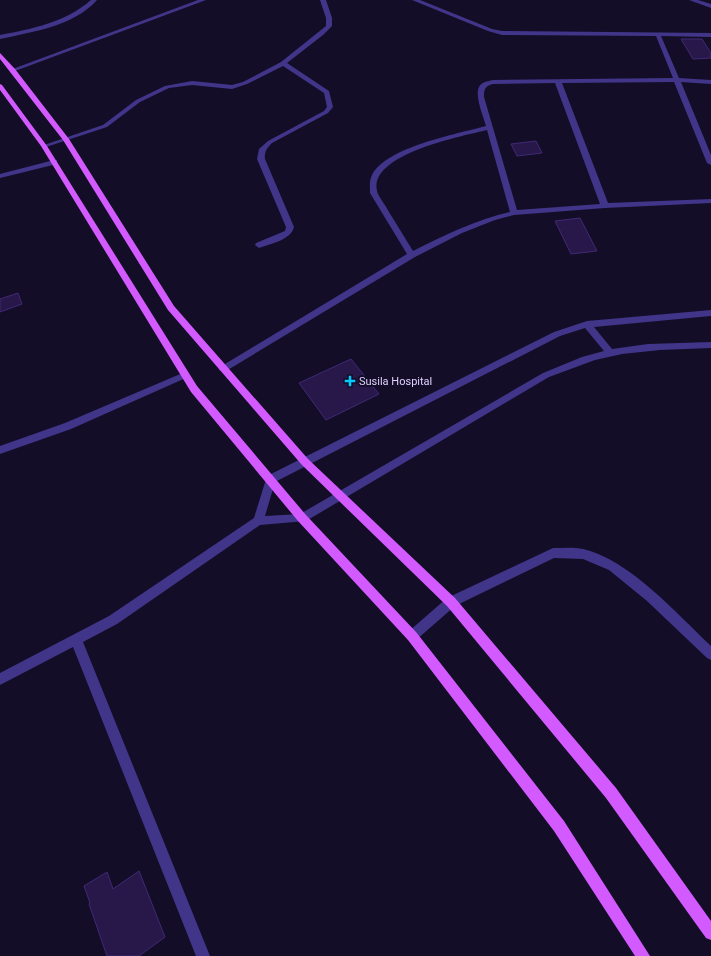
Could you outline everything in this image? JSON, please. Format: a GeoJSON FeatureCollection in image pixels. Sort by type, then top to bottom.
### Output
{"type":"FeatureCollection","features":[{"type":"Feature","properties":{"kind":"main road"},"geometry":{"type":"LineString","coordinates":[[0,56],[13,70],[66,139],[171,308],[305,462],[451,602],[611,793],[711,933]]}},
{"type":"Feature","properties":{"kind":"main road"},"geometry":{"type":"LineString","coordinates":[[0,86],[44,146],[194,389],[271,479],[302,518],[412,636],[560,826],[643,956]]}},
{"type":"Feature","properties":{"kind":"street"},"geometry":{"type":"LineString","coordinates":[[0,37],[29,31],[61,21],[94,0]]}},
{"type":"Feature","properties":{"kind":"street"},"geometry":{"type":"LineString","coordinates":[[13,70],[203,0]]}},
{"type":"Feature","properties":{"kind":"street"},"geometry":{"type":"LineString","coordinates":[[44,146],[105,126],[138,101],[167,87],[192,83],[232,86],[246,83],[284,63],[329,26],[330,18],[323,0]]}},
{"type":"Feature","properties":{"kind":"street"},"geometry":{"type":"LineString","coordinates":[[415,0],[490,30],[502,33],[711,35]]}},
{"type":"Feature","properties":{"kind":"street"},"geometry":{"type":"LineString","coordinates":[[692,0],[711,6]]}},
{"type":"Feature","properties":{"kind":"street"},"geometry":{"type":"LineString","coordinates":[[658,35],[711,163]]}},
{"type":"Feature","properties":{"kind":"street"},"geometry":{"type":"LineString","coordinates":[[259,246],[283,236],[289,232],[290,227],[260,154],[270,142],[326,112],[330,107],[327,92],[284,63]]}},
{"type":"Feature","properties":{"kind":"street"},"geometry":{"type":"LineString","coordinates":[[514,213],[481,97],[481,90],[484,84],[493,82],[677,80],[711,82]]}},
{"type":"Feature","properties":{"kind":"street"},"geometry":{"type":"LineString","coordinates":[[558,82],[605,206]]}},
{"type":"Feature","properties":{"kind":"street"},"geometry":{"type":"LineString","coordinates":[[412,255],[374,193],[373,182],[378,171],[393,158],[412,149],[489,127]]}},
{"type":"Feature","properties":{"kind":"street"},"geometry":{"type":"LineString","coordinates":[[0,176],[54,162]]}},
{"type":"Feature","properties":{"kind":"street"},"geometry":{"type":"LineString","coordinates":[[223,369],[412,255],[460,231],[493,218],[514,213],[605,206],[711,201]]}},
{"type":"Feature","properties":{"kind":"street"},"geometry":{"type":"LineString","coordinates":[[258,521],[271,479],[557,334],[587,324],[711,313]]}},
{"type":"Feature","properties":{"kind":"street"},"geometry":{"type":"LineString","coordinates":[[587,324],[610,353]]}},
{"type":"Feature","properties":{"kind":"street"},"geometry":{"type":"LineString","coordinates":[[0,679],[113,620],[258,521],[302,518],[546,375],[582,360],[610,353],[638,349],[711,344]]}},
{"type":"Feature","properties":{"kind":"street"},"geometry":{"type":"LineString","coordinates":[[0,450],[68,426],[185,375]]}},
{"type":"Feature","properties":{"kind":"street"},"geometry":{"type":"LineString","coordinates":[[412,636],[451,602],[553,553],[582,554],[613,566],[651,597],[711,654]]}},
{"type":"Feature","properties":{"kind":"street"},"geometry":{"type":"LineString","coordinates":[[76,640],[203,956]]}},
{"type":"Feature","properties":{"kind":"building"},"geometry":{"type":"Polygon","coordinates":[[[681,39],[702,39],[711,53],[711,58],[693,59],[681,39]]]}},
{"type":"Feature","properties":{"kind":"building"},"geometry":{"type":"Polygon","coordinates":[[[536,141],[542,153],[517,156],[511,144],[536,141]]]}},
{"type":"Feature","properties":{"kind":"building"},"geometry":{"type":"Polygon","coordinates":[[[580,218],[597,251],[571,254],[555,221],[580,218]]]}},
{"type":"Feature","properties":{"kind":"building"},"geometry":{"type":"Polygon","coordinates":[[[18,293],[22,304],[0,312],[0,299],[18,293]]]}},
{"type":"Feature","properties":{"kind":"building"},"geometry":{"type":"Polygon","coordinates":[[[351,359],[379,394],[326,420],[299,383],[351,359]]]}},
{"type":"Feature","properties":{"kind":"building"},"geometry":{"type":"Polygon","coordinates":[[[139,871],[165,937],[139,956],[107,956],[84,886],[107,872],[113,889],[139,871]]]}},
{"type":"Feature","properties":{"kind":"place","name":"Susila Hospital"},"geometry":{"type":"Point","coordinates":[350,381]}}]}
